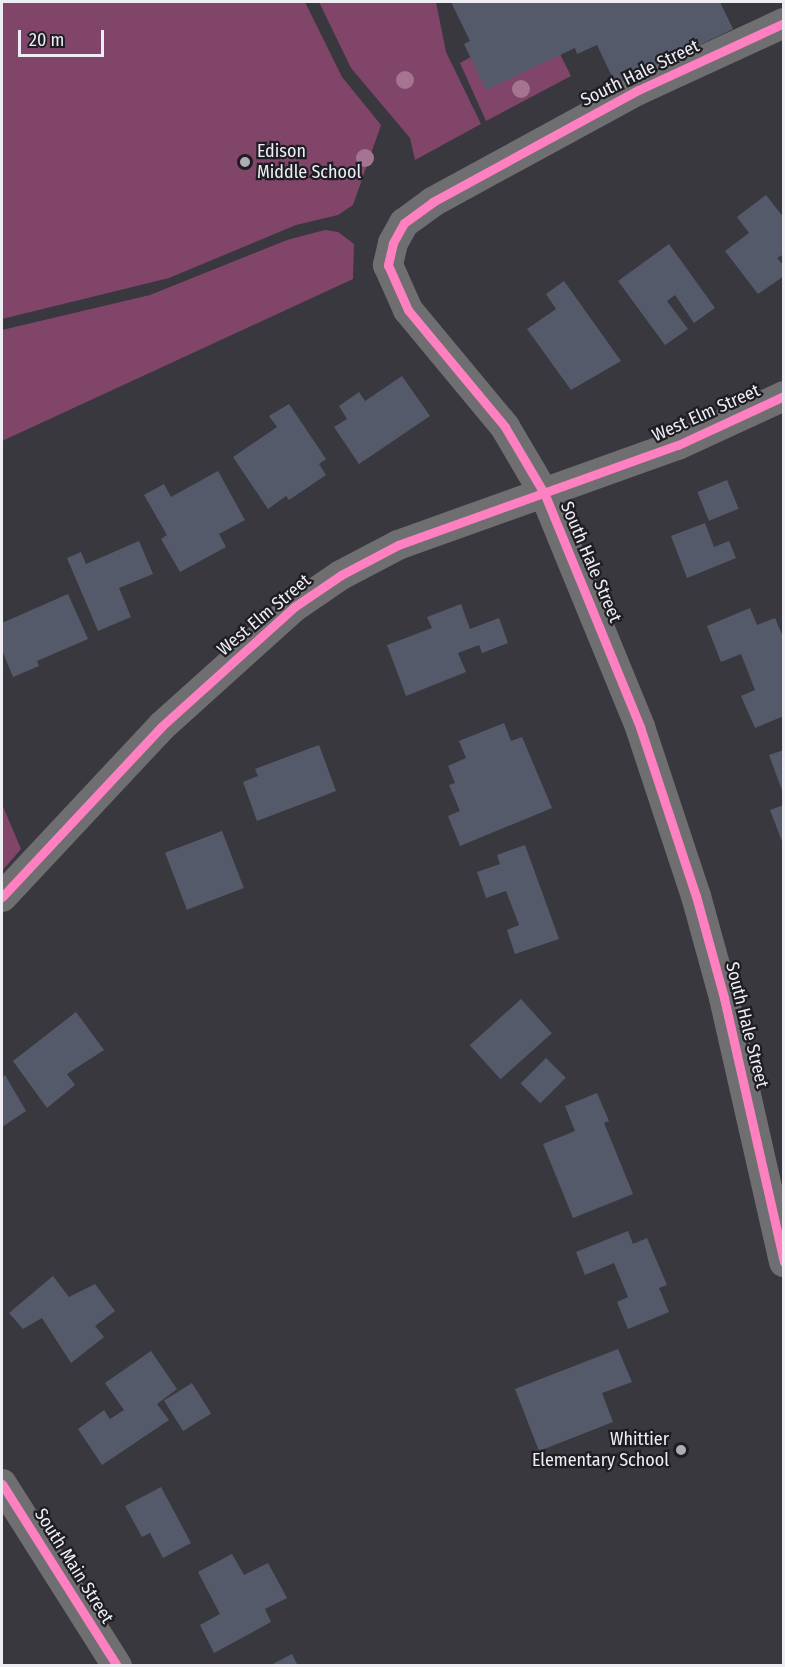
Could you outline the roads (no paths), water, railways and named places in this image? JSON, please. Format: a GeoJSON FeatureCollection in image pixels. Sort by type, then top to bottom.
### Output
{"type":"FeatureCollection","features":[{"type":"Feature","properties":{"kind":"street","name":"South Hale Street"},"geometry":{"type":"LineString","coordinates":[[783,23],[638,90],[433,202],[404,223],[393,243],[388,265],[408,310],[505,427],[545,495],[640,727],[696,896],[727,1008],[783,1263]]}},
{"type":"Feature","properties":{"kind":"street","name":"West Elm Street"},"geometry":{"type":"LineString","coordinates":[[2,897],[162,726],[294,607],[341,575],[398,545],[545,495],[678,445],[783,396]]}},
{"type":"Feature","properties":{"kind":"street","name":"South Main Street"},"geometry":{"type":"LineString","coordinates":[[2,1485],[117,1665]]}},
{"type":"Feature","properties":{"kind":"place","name":"Edison Middle School"},"geometry":{"type":"Point","coordinates":[245,162]}},
{"type":"Feature","properties":{"kind":"place","name":"Whittier Elementary School"},"geometry":{"type":"Point","coordinates":[681,1450]}}]}
